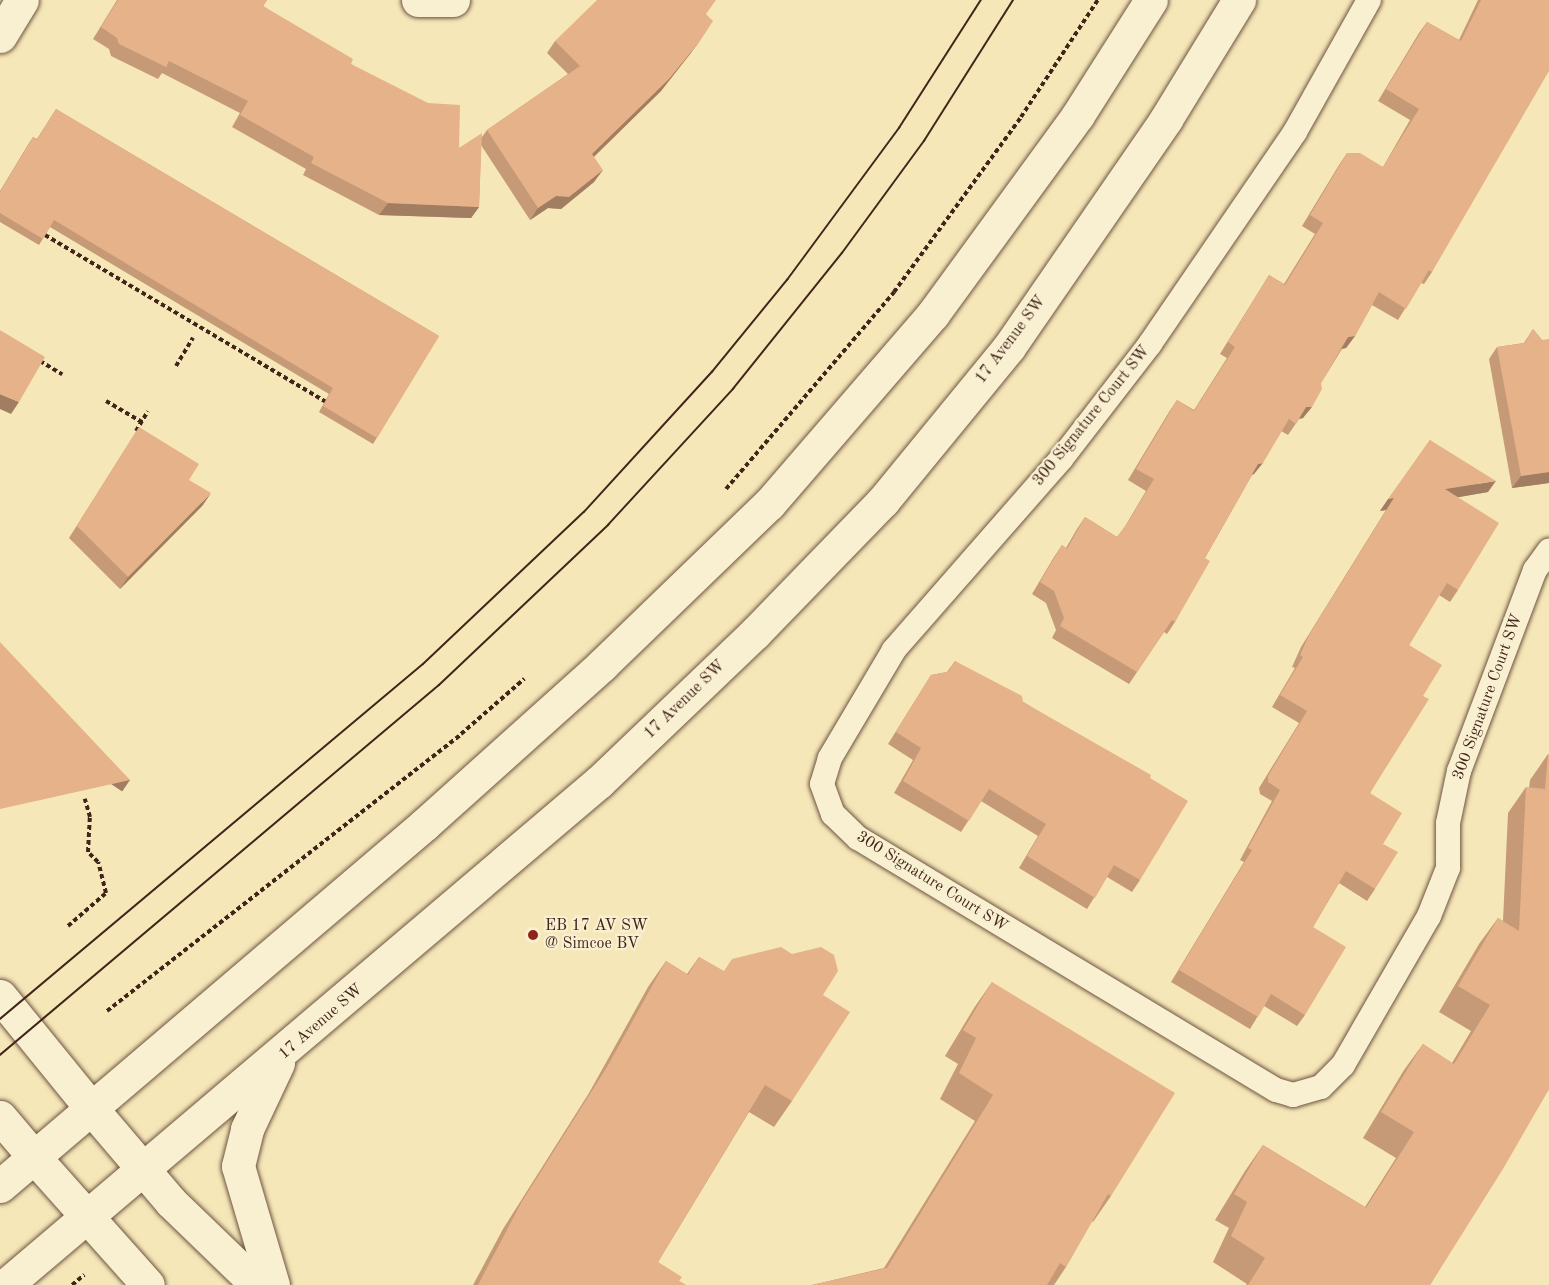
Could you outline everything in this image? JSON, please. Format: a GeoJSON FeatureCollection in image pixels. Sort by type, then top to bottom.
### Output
{"type":"FeatureCollection","features":[{"type":"Feature","properties":{"kind":"main road"},"geometry":{"type":"LineString","coordinates":[[0,36],[22,0]]}},
{"type":"Feature","properties":{"kind":"main road"},"geometry":{"type":"LineString","coordinates":[[418,0],[453,0]]}},
{"type":"Feature","properties":{"kind":"main road"},"geometry":{"type":"LineString","coordinates":[[0,1186],[425,824],[602,665],[769,504],[933,314],[1078,115],[1151,0]]}},
{"type":"Feature","properties":{"kind":"main road","name":"17 Avenue SW"},"geometry":{"type":"LineString","coordinates":[[6,1285],[282,1055],[599,782],[755,633],[883,501],[1009,347],[1166,119],[1239,0]]}},
{"type":"Feature","properties":{"kind":"main road"},"geometry":{"type":"LineString","coordinates":[[0,996],[142,1170],[256,1285]]}},
{"type":"Feature","properties":{"kind":"main road"},"geometry":{"type":"LineString","coordinates":[[273,1285],[238,1166],[247,1129],[282,1055]]}},
{"type":"Feature","properties":{"kind":"main road"},"geometry":{"type":"LineString","coordinates":[[0,1117],[148,1285]]}},
{"type":"Feature","properties":{"kind":"lane","name":"300 Signature Court SW"},"geometry":{"type":"LineString","coordinates":[[1369,0],[1294,132],[1156,335],[1061,459],[894,650],[830,758],[822,784],[833,814],[858,838],[1276,1090],[1293,1095],[1321,1087],[1343,1065],[1429,916],[1448,868],[1448,823],[1459,771],[1535,570],[1549,551]]}},
{"type":"Feature","properties":{"kind":"path"},"geometry":{"type":"LineString","coordinates":[[722,493],[894,292],[1021,117],[1098,0]]}},
{"type":"Feature","properties":{"kind":"path"},"geometry":{"type":"LineString","coordinates":[[45,235],[325,401]]}},
{"type":"Feature","properties":{"kind":"path"},"geometry":{"type":"LineString","coordinates":[[176,366],[193,338]]}},
{"type":"Feature","properties":{"kind":"path"},"geometry":{"type":"LineString","coordinates":[[30,356],[63,374]]}},
{"type":"Feature","properties":{"kind":"path"},"geometry":{"type":"LineString","coordinates":[[106,401],[142,422]]}},
{"type":"Feature","properties":{"kind":"path"},"geometry":{"type":"LineString","coordinates":[[132,439],[148,411]]}},
{"type":"Feature","properties":{"kind":"path"},"geometry":{"type":"LineString","coordinates":[[107,1011],[461,734],[529,675]]}},
{"type":"Feature","properties":{"kind":"path"},"geometry":{"type":"LineString","coordinates":[[68,926],[106,893],[98,862],[88,852],[90,817],[85,799]]}},
{"type":"Feature","properties":{"kind":"path"},"geometry":{"type":"LineString","coordinates":[[72,1285],[84,1275]]}},
{"type":"Feature","properties":{"kind":"building"},"geometry":{"type":"Polygon","coordinates":[[[118,0],[267,0],[263,6],[353,59],[351,64],[428,103],[460,105],[459,148],[482,133],[479,207],[388,203],[311,163],[314,157],[240,115],[248,101],[169,61],[166,67],[119,44],[117,38],[101,27],[118,0]]]}},
{"type":"Feature","properties":{"kind":"building"},"geometry":{"type":"Polygon","coordinates":[[[597,0],[716,0],[706,14],[713,21],[700,41],[669,79],[592,154],[603,170],[569,197],[556,196],[538,208],[487,130],[580,66],[555,41],[597,0]]]}},
{"type":"Feature","properties":{"kind":"building"},"geometry":{"type":"Polygon","coordinates":[[[1481,0],[1549,0],[1549,71],[1432,272],[1429,270],[1406,309],[1379,292],[1355,336],[1348,337],[1321,383],[1322,389],[1312,407],[1306,407],[1296,424],[1289,419],[1263,463],[1258,464],[1205,558],[1210,561],[1175,622],[1172,620],[1137,672],[1060,626],[1064,618],[1054,591],[1040,582],[1062,545],[1067,549],[1085,517],[1117,537],[1154,479],[1136,469],[1177,400],[1194,411],[1235,347],[1228,342],[1269,275],[1285,285],[1323,223],[1310,215],[1347,153],[1360,153],[1383,167],[1419,109],[1386,89],[1427,22],[1461,41],[1481,0]]]}},
{"type":"Feature","properties":{"kind":"building"},"geometry":{"type":"Polygon","coordinates":[[[56,109],[439,336],[377,438],[323,406],[333,388],[54,220],[43,239],[0,213],[0,192],[33,137],[37,140],[56,109]]]}},
{"type":"Feature","properties":{"kind":"building"},"geometry":{"type":"Polygon","coordinates":[[[1533,329],[1542,340],[1549,339],[1549,472],[1521,476],[1497,347],[1525,343],[1533,329]]]}},
{"type":"Feature","properties":{"kind":"building"},"geometry":{"type":"Polygon","coordinates":[[[0,330],[45,357],[19,402],[0,394],[0,330]]]}},
{"type":"Feature","properties":{"kind":"building"},"geometry":{"type":"Polygon","coordinates":[[[139,427],[199,464],[189,480],[211,493],[128,577],[77,526],[139,427]]]}},
{"type":"Feature","properties":{"kind":"building"},"geometry":{"type":"Polygon","coordinates":[[[1430,440],[1496,481],[1445,489],[1499,523],[1458,590],[1447,583],[1409,645],[1442,665],[1423,696],[1429,699],[1370,793],[1402,813],[1383,844],[1398,852],[1375,889],[1346,871],[1313,927],[1346,947],[1305,1015],[1271,994],[1258,1017],[1179,970],[1252,850],[1248,848],[1280,790],[1268,782],[1268,776],[1307,711],[1280,695],[1303,657],[1300,655],[1309,635],[1394,498],[1388,499],[1430,440]]]}},
{"type":"Feature","properties":{"kind":"building"},"geometry":{"type":"Polygon","coordinates":[[[0,642],[130,780],[0,809],[0,642]]]}},
{"type":"Feature","properties":{"kind":"building"},"geometry":{"type":"Polygon","coordinates":[[[955,661],[1022,696],[1023,702],[1151,775],[1150,778],[1188,801],[1140,880],[1114,865],[1095,898],[1027,856],[1046,824],[989,789],[969,821],[903,781],[921,748],[896,732],[931,675],[948,672],[955,661]]]}},
{"type":"Feature","properties":{"kind":"building"},"geometry":{"type":"Polygon","coordinates":[[[1548,754],[1549,1089],[1503,1169],[1430,1285],[1248,1285],[1265,1258],[1231,1236],[1247,1202],[1234,1194],[1263,1145],[1366,1208],[1414,1132],[1381,1112],[1423,1044],[1454,1064],[1490,1005],[1458,986],[1498,918],[1519,931],[1526,787],[1545,789],[1548,754]]]}},
{"type":"Feature","properties":{"kind":"building"},"geometry":{"type":"Polygon","coordinates":[[[781,947],[792,954],[821,947],[834,955],[838,971],[823,995],[850,1012],[792,1101],[765,1085],[658,1262],[682,1277],[679,1281],[686,1285],[478,1285],[521,1203],[607,1067],[666,961],[688,975],[699,957],[724,971],[732,959],[781,947]]]}},
{"type":"Feature","properties":{"kind":"building"},"geometry":{"type":"Polygon","coordinates":[[[992,982],[1175,1093],[1111,1196],[1108,1194],[1066,1267],[1060,1263],[1047,1285],[812,1285],[887,1268],[993,1095],[959,1073],[976,1038],[963,1030],[992,982]]]}},
{"type":"Feature","properties":{"kind":"tram line"},"geometry":{"type":"LineString","coordinates":[[0,1019],[423,664],[584,512],[712,372],[787,280],[899,128],[981,0]]}},
{"type":"Feature","properties":{"kind":"tram line"},"geometry":{"type":"LineString","coordinates":[[0,1055],[439,685],[608,525],[733,389],[842,253],[924,141],[1013,0]]}},
{"type":"Feature","properties":{"kind":"place","name":"EB 17 AV SW @ Simcoe BV"},"geometry":{"type":"Point","coordinates":[533,935]}}]}
